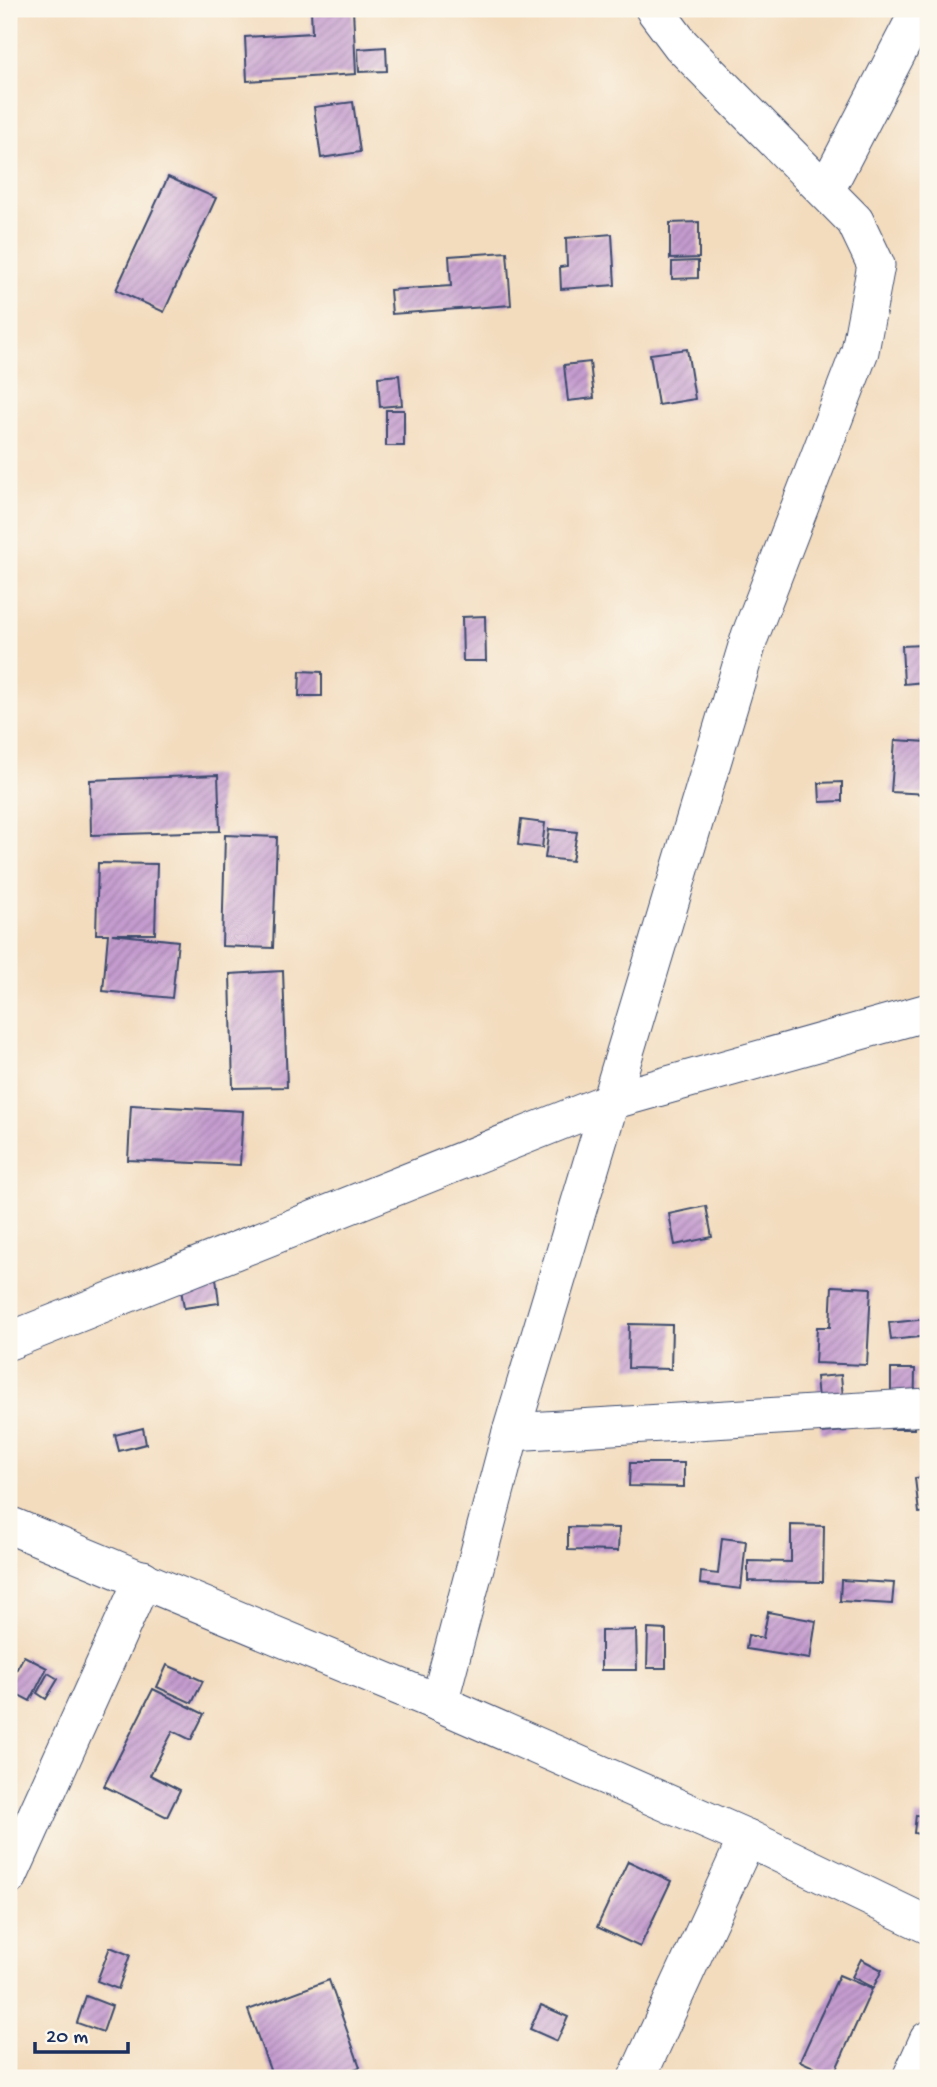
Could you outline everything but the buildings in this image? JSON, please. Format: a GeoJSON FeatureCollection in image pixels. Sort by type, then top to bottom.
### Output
{"type":"FeatureCollection","features":[{"type":"Feature","properties":{"kind":"street"},"geometry":{"type":"LineString","coordinates":[[439,1703],[511,1432],[750,636],[860,351],[876,265],[855,221],[681,44],[654,9]]}},
{"type":"Feature","properties":{"kind":"street"},"geometry":{"type":"LineString","coordinates":[[826,190],[920,9]]}},
{"type":"Feature","properties":{"kind":"street"},"geometry":{"type":"LineString","coordinates":[[9,1341],[611,1101],[928,1012]]}},
{"type":"Feature","properties":{"kind":"street"},"geometry":{"type":"LineString","coordinates":[[511,1432],[928,1407]]}},
{"type":"Feature","properties":{"kind":"street"},"geometry":{"type":"LineString","coordinates":[[9,1525],[143,1578],[439,1703],[747,1838],[928,1925]]}},
{"type":"Feature","properties":{"kind":"street"},"geometry":{"type":"LineString","coordinates":[[9,1876],[143,1578]]}},
{"type":"Feature","properties":{"kind":"street"},"geometry":{"type":"LineString","coordinates":[[637,2078],[747,1838]]}},
{"type":"Feature","properties":{"kind":"street"},"geometry":{"type":"LineString","coordinates":[[911,2078],[928,2040]]}}]}
